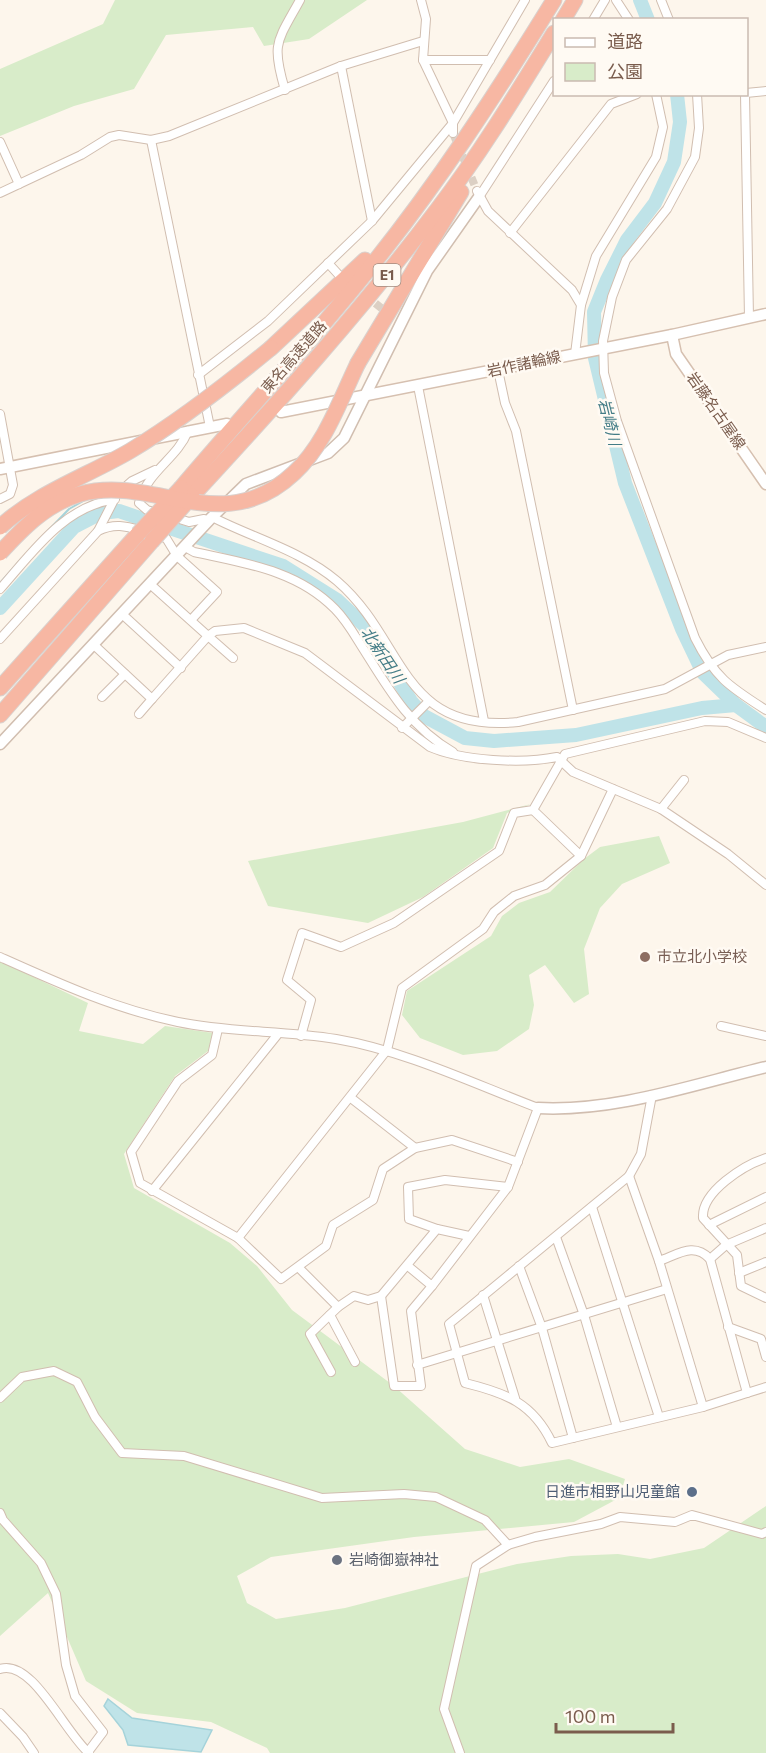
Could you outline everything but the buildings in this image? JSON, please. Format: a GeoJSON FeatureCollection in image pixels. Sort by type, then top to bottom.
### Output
{"type":"FeatureCollection","features":[{"type":"Feature","properties":{"kind":"highway","name":"東名高速道路"},"geometry":{"type":"LineString","coordinates":[[0,715],[152,541],[186,492],[422,199],[495,96],[554,0]]}},
{"type":"Feature","properties":{"kind":"highway","name":"東名高速道路"},"geometry":{"type":"LineString","coordinates":[[0,688],[138,534],[186,492],[283,397],[396,264],[479,151],[553,37]]}},
{"type":"Feature","properties":{"kind":"highway"},"geometry":{"type":"LineString","coordinates":[[0,553],[38,515],[80,495],[126,492],[193,503],[222,504],[256,498],[272,490],[296,472],[313,451],[358,363],[553,37]]}},
{"type":"Feature","properties":{"kind":"highway"},"geometry":{"type":"LineString","coordinates":[[0,527],[41,498],[109,463],[156,434],[220,389],[271,348],[363,262],[422,199]]}},
{"type":"Feature","properties":{"kind":"street"},"geometry":{"type":"LineString","coordinates":[[285,90],[275,53],[280,36],[300,0]]}},
{"type":"Feature","properties":{"kind":"street"},"geometry":{"type":"LineString","coordinates":[[421,0],[426,19],[423,60],[453,123],[453,133]]}},
{"type":"Feature","properties":{"kind":"street"},"geometry":{"type":"LineString","coordinates":[[198,375],[268,321],[372,222],[453,123],[525,0]]}},
{"type":"Feature","properties":{"kind":"street"},"geometry":{"type":"LineString","coordinates":[[594,18],[605,0]]}},
{"type":"Feature","properties":{"kind":"street"},"geometry":{"type":"LineString","coordinates":[[616,0],[628,18]]}},
{"type":"Feature","properties":{"kind":"street"},"geometry":{"type":"LineString","coordinates":[[661,0],[668,18]]}},
{"type":"Feature","properties":{"kind":"street"},"geometry":{"type":"LineString","coordinates":[[0,194],[81,155],[110,137],[119,135],[151,140],[169,136],[341,66],[423,40]]}},
{"type":"Feature","properties":{"kind":"street"},"geometry":{"type":"LineString","coordinates":[[423,60],[490,60]]}},
{"type":"Feature","properties":{"kind":"street"},"geometry":{"type":"LineString","coordinates":[[341,66],[372,222]]}},
{"type":"Feature","properties":{"kind":"street"},"geometry":{"type":"LineString","coordinates":[[0,744],[210,519],[246,484],[334,449],[351,426],[395,318],[553,84]]}},
{"type":"Feature","properties":{"kind":"street"},"geometry":{"type":"LineString","coordinates":[[748,94],[766,91]]}},
{"type":"Feature","properties":{"kind":"street"},"geometry":{"type":"LineString","coordinates":[[510,233],[611,104],[633,96]]}},
{"type":"Feature","properties":{"kind":"street"},"geometry":{"type":"LineString","coordinates":[[579,353],[582,305],[596,256],[656,157],[663,127],[656,96]]}},
{"type":"Feature","properties":{"kind":"street"},"geometry":{"type":"LineString","coordinates":[[698,96],[699,128],[695,157],[667,208],[636,245],[620,274],[605,328],[604,373],[635,477],[692,629],[709,666],[726,685],[766,710]]}},
{"type":"Feature","properties":{"kind":"street"},"geometry":{"type":"LineString","coordinates":[[746,96],[749,318]]}},
{"type":"Feature","properties":{"kind":"street"},"geometry":{"type":"LineString","coordinates":[[151,140],[210,427]]}},
{"type":"Feature","properties":{"kind":"street"},"geometry":{"type":"LineString","coordinates":[[0,142],[20,183]]}},
{"type":"Feature","properties":{"kind":"street"},"geometry":{"type":"LineString","coordinates":[[478,194],[510,233],[572,290],[574,297],[582,305]]}},
{"type":"Feature","properties":{"kind":"street"},"geometry":{"type":"LineString","coordinates":[[328,263],[338,274]]}},
{"type":"Feature","properties":{"kind":"street","name":"岩作諸輪線"},"geometry":{"type":"LineString","coordinates":[[282,412],[603,349],[766,314]]}},
{"type":"Feature","properties":{"kind":"street","name":"岩藤名古屋線"},"geometry":{"type":"LineString","coordinates":[[672,335],[676,354],[766,484]]}},
{"type":"Feature","properties":{"kind":"street"},"geometry":{"type":"LineString","coordinates":[[498,370],[505,403],[516,431],[573,710]]}},
{"type":"Feature","properties":{"kind":"street"},"geometry":{"type":"LineString","coordinates":[[418,386],[484,721]]}},
{"type":"Feature","properties":{"kind":"street"},"geometry":{"type":"LineString","coordinates":[[0,414],[5,468],[13,485],[10,494],[0,499]]}},
{"type":"Feature","properties":{"kind":"street"},"geometry":{"type":"LineString","coordinates":[[5,468],[227,424]]}},
{"type":"Feature","properties":{"kind":"street"},"geometry":{"type":"LineString","coordinates":[[188,431],[183,443],[155,470],[142,489],[139,503],[147,510],[189,522],[210,519],[309,561],[339,582],[368,615],[427,704],[462,718],[518,722],[665,689],[735,652],[766,648]]}},
{"type":"Feature","properties":{"kind":"street"},"geometry":{"type":"LineString","coordinates":[[0,639],[98,531],[115,499],[132,481],[155,470]]}},
{"type":"Feature","properties":{"kind":"street"},"geometry":{"type":"LineString","coordinates":[[0,589],[48,534],[71,516],[83,507],[115,499]]}},
{"type":"Feature","properties":{"kind":"street"},"geometry":{"type":"LineString","coordinates":[[98,531],[112,525],[123,525],[166,538],[177,556],[217,592],[191,621]]}},
{"type":"Feature","properties":{"kind":"street"},"geometry":{"type":"LineString","coordinates":[[185,547],[194,552],[248,562],[296,581],[315,592],[347,623],[411,719],[435,742],[457,755]]}},
{"type":"Feature","properties":{"kind":"street"},"geometry":{"type":"LineString","coordinates":[[150,584],[233,658]]}},
{"type":"Feature","properties":{"kind":"street"},"geometry":{"type":"LineString","coordinates":[[122,614],[182,668]]}},
{"type":"Feature","properties":{"kind":"street"},"geometry":{"type":"LineString","coordinates":[[139,714],[208,636],[215,631],[244,628],[306,653],[430,747],[457,755],[535,760],[557,757],[573,771],[661,809],[728,854],[766,885]]}},
{"type":"Feature","properties":{"kind":"street"},"geometry":{"type":"LineString","coordinates":[[94,645],[152,699]]}},
{"type":"Feature","properties":{"kind":"street"},"geometry":{"type":"LineString","coordinates":[[102,697],[125,674]]}},
{"type":"Feature","properties":{"kind":"street"},"geometry":{"type":"LineString","coordinates":[[402,728],[427,704]]}},
{"type":"Feature","properties":{"kind":"street"},"geometry":{"type":"LineString","coordinates":[[301,1036],[311,1000],[287,980],[302,933],[341,946],[394,923],[499,851],[514,813],[533,810],[565,754],[578,749],[705,721],[728,722],[766,738]]}},
{"type":"Feature","properties":{"kind":"street"},"geometry":{"type":"LineString","coordinates":[[661,809],[684,780]]}},
{"type":"Feature","properties":{"kind":"street"},"geometry":{"type":"LineString","coordinates":[[238,1238],[387,1050],[402,988],[483,929],[494,912],[514,896],[545,885],[580,856],[613,789]]}},
{"type":"Feature","properties":{"kind":"street"},"geometry":{"type":"LineString","coordinates":[[533,810],[580,856]]}},
{"type":"Feature","properties":{"kind":"street"},"geometry":{"type":"LineString","coordinates":[[0,957],[87,997],[178,1022],[218,1029],[335,1038],[387,1050],[537,1108],[571,1110],[652,1095],[766,1067]]}},
{"type":"Feature","properties":{"kind":"street"},"geometry":{"type":"LineString","coordinates":[[721,1026],[766,1036]]}},
{"type":"Feature","properties":{"kind":"street"},"geometry":{"type":"LineString","coordinates":[[218,1029],[212,1055],[178,1081],[131,1152],[140,1184],[238,1238],[281,1280],[326,1246],[333,1225],[373,1200],[384,1170],[414,1148],[452,1140],[518,1162]]}},
{"type":"Feature","properties":{"kind":"street"},"geometry":{"type":"LineString","coordinates":[[152,1191],[278,1034]]}},
{"type":"Feature","properties":{"kind":"street"},"geometry":{"type":"LineString","coordinates":[[652,1095],[641,1154],[629,1176],[449,1324],[465,1383],[514,1398],[543,1424],[552,1443],[703,1407],[766,1387]]}},
{"type":"Feature","properties":{"kind":"street"},"geometry":{"type":"LineString","coordinates":[[351,1098],[414,1148]]}},
{"type":"Feature","properties":{"kind":"street"},"geometry":{"type":"LineString","coordinates":[[381,1296],[394,1386],[421,1386],[411,1311],[508,1187],[537,1108]]}},
{"type":"Feature","properties":{"kind":"street"},"geometry":{"type":"LineString","coordinates":[[765,1296],[741,1286],[737,1255],[703,1218],[702,1209],[712,1195],[746,1165],[766,1158]]}},
{"type":"Feature","properties":{"kind":"street"},"geometry":{"type":"LineString","coordinates":[[629,1176],[659,1261],[703,1407]]}},
{"type":"Feature","properties":{"kind":"street"},"geometry":{"type":"LineString","coordinates":[[469,1236],[437,1229],[409,1218],[408,1186],[445,1180],[508,1187]]}},
{"type":"Feature","properties":{"kind":"street"},"geometry":{"type":"LineString","coordinates":[[709,1225],[766,1197]]}},
{"type":"Feature","properties":{"kind":"street"},"geometry":{"type":"LineString","coordinates":[[592,1207],[625,1303],[659,1417]]}},
{"type":"Feature","properties":{"kind":"street"},"geometry":{"type":"LineString","coordinates":[[710,1259],[726,1245],[766,1228]]}},
{"type":"Feature","properties":{"kind":"street"},"geometry":{"type":"LineString","coordinates":[[331,1372],[310,1334],[338,1307],[354,1296],[368,1300],[381,1296],[437,1229]]}},
{"type":"Feature","properties":{"kind":"street"},"geometry":{"type":"LineString","coordinates":[[556,1237],[584,1315],[617,1427]]}},
{"type":"Feature","properties":{"kind":"street"},"geometry":{"type":"LineString","coordinates":[[659,1261],[695,1248],[702,1250],[710,1259],[747,1393]]}},
{"type":"Feature","properties":{"kind":"street"},"geometry":{"type":"LineString","coordinates":[[739,1273],[766,1262]]}},
{"type":"Feature","properties":{"kind":"street"},"geometry":{"type":"LineString","coordinates":[[408,1266],[432,1286]]}},
{"type":"Feature","properties":{"kind":"street"},"geometry":{"type":"LineString","coordinates":[[519,1266],[542,1328],[573,1438]]}},
{"type":"Feature","properties":{"kind":"street"},"geometry":{"type":"LineString","coordinates":[[299,1268],[338,1307]]}},
{"type":"Feature","properties":{"kind":"street"},"geometry":{"type":"LineString","coordinates":[[417,1365],[667,1289]]}},
{"type":"Feature","properties":{"kind":"street"},"geometry":{"type":"LineString","coordinates":[[483,1295],[499,1341],[514,1398]]}},
{"type":"Feature","properties":{"kind":"street"},"geometry":{"type":"LineString","coordinates":[[330,1315],[356,1362]]}},
{"type":"Feature","properties":{"kind":"street"},"geometry":{"type":"LineString","coordinates":[[728,1327],[761,1339],[766,1357]]}},
{"type":"Feature","properties":{"kind":"street"},"geometry":{"type":"LineString","coordinates":[[0,1398],[22,1377],[54,1371],[77,1382],[95,1417],[122,1453],[184,1456],[322,1498],[404,1494],[436,1497],[485,1520],[508,1545]]}},
{"type":"Feature","properties":{"kind":"street"},"geometry":{"type":"LineString","coordinates":[[0,1513],[3,1520],[41,1563],[56,1594],[66,1665],[75,1696],[103,1732],[89,1753],[67,1730],[33,1681],[18,1668],[10,1666],[0,1669]]}},
{"type":"Feature","properties":{"kind":"street"},"geometry":{"type":"LineString","coordinates":[[460,1753],[444,1709],[476,1566],[508,1545],[535,1537],[601,1524],[620,1517],[675,1522],[692,1515],[762,1534],[766,1532]]}},
{"type":"Feature","properties":{"kind":"street"},"geometry":{"type":"LineString","coordinates":[[0,1713],[23,1737],[34,1753]]}},
{"type":"Feature","properties":{"kind":"green space"},"geometry":{"type":"Polygon","coordinates":[[[115,0],[367,0],[309,39],[264,46],[253,27],[166,35],[134,89],[74,106],[0,136],[0,69],[103,24],[115,0]]]}},
{"type":"Feature","properties":{"kind":"green space"},"geometry":{"type":"Polygon","coordinates":[[[531,804],[507,813],[493,848],[423,897],[368,923],[268,906],[248,861],[463,822],[531,804]]]}},
{"type":"Feature","properties":{"kind":"green space"},"geometry":{"type":"Polygon","coordinates":[[[659,836],[670,863],[622,884],[600,908],[584,949],[589,994],[574,1003],[545,965],[529,975],[534,1005],[529,1029],[497,1051],[463,1055],[420,1038],[402,1015],[407,991],[491,936],[502,916],[519,903],[550,892],[600,847],[659,836]]]}},
{"type":"Feature","properties":{"kind":"green space"},"geometry":{"type":"Polygon","coordinates":[[[0,961],[88,1003],[79,1031],[143,1044],[165,1026],[213,1033],[208,1051],[175,1076],[124,1154],[134,1188],[230,1243],[257,1266],[292,1310],[394,1386],[465,1449],[520,1467],[569,1459],[625,1479],[619,1498],[574,1522],[414,1537],[271,1557],[237,1576],[247,1603],[276,1619],[345,1608],[517,1564],[571,1556],[618,1554],[650,1559],[704,1548],[766,1506],[766,1753],[270,1753],[267,1748],[211,1722],[137,1713],[86,1681],[48,1593],[0,1636],[0,961]]]}},
{"type":"Feature","properties":{"kind":"water"},"geometry":{"type":"Polygon","coordinates":[[[108,1699],[132,1718],[212,1730],[201,1752],[128,1745],[123,1730],[104,1706],[108,1699]]]}},
{"type":"Feature","properties":{"kind":"waterway","name":"岩崎川"},"geometry":{"type":"LineString","coordinates":[[640,0],[647,18]]}},
{"type":"Feature","properties":{"kind":"waterway","name":"岩崎川"},"geometry":{"type":"LineString","coordinates":[[677,96],[680,122],[674,162],[655,203],[627,240],[594,312],[595,358],[625,483],[682,629],[703,673],[736,705],[766,727]]}},
{"type":"Feature","properties":{"kind":"waterway"},"geometry":{"type":"LineString","coordinates":[[40,539],[69,509],[85,500]]}},
{"type":"Feature","properties":{"kind":"waterway","name":"北新田川"},"geometry":{"type":"LineString","coordinates":[[0,608],[74,527],[101,513],[119,511],[283,566],[337,600],[364,625],[411,701],[424,716],[465,738],[494,741],[576,735],[702,708],[736,705]]}},
{"type":"Feature","properties":{"kind":"waterway"},"geometry":{"type":"LineString","coordinates":[[0,583],[22,558]]}},
{"type":"Feature","properties":{"kind":"tunnel"},"geometry":{"type":"LineString","coordinates":[[453,133],[477,191]]}},
{"type":"Feature","properties":{"kind":"tunnel"},"geometry":{"type":"LineString","coordinates":[[366,296],[390,315]]}},
{"type":"Feature","properties":{"kind":"place","name":"市立北小学校"},"geometry":{"type":"Point","coordinates":[645,957]}},
{"type":"Feature","properties":{"kind":"place","name":"日進市相野山児童館"},"geometry":{"type":"Point","coordinates":[692,1492]}},
{"type":"Feature","properties":{"kind":"place","name":"岩崎御嶽神社"},"geometry":{"type":"Point","coordinates":[337,1560]}}]}
